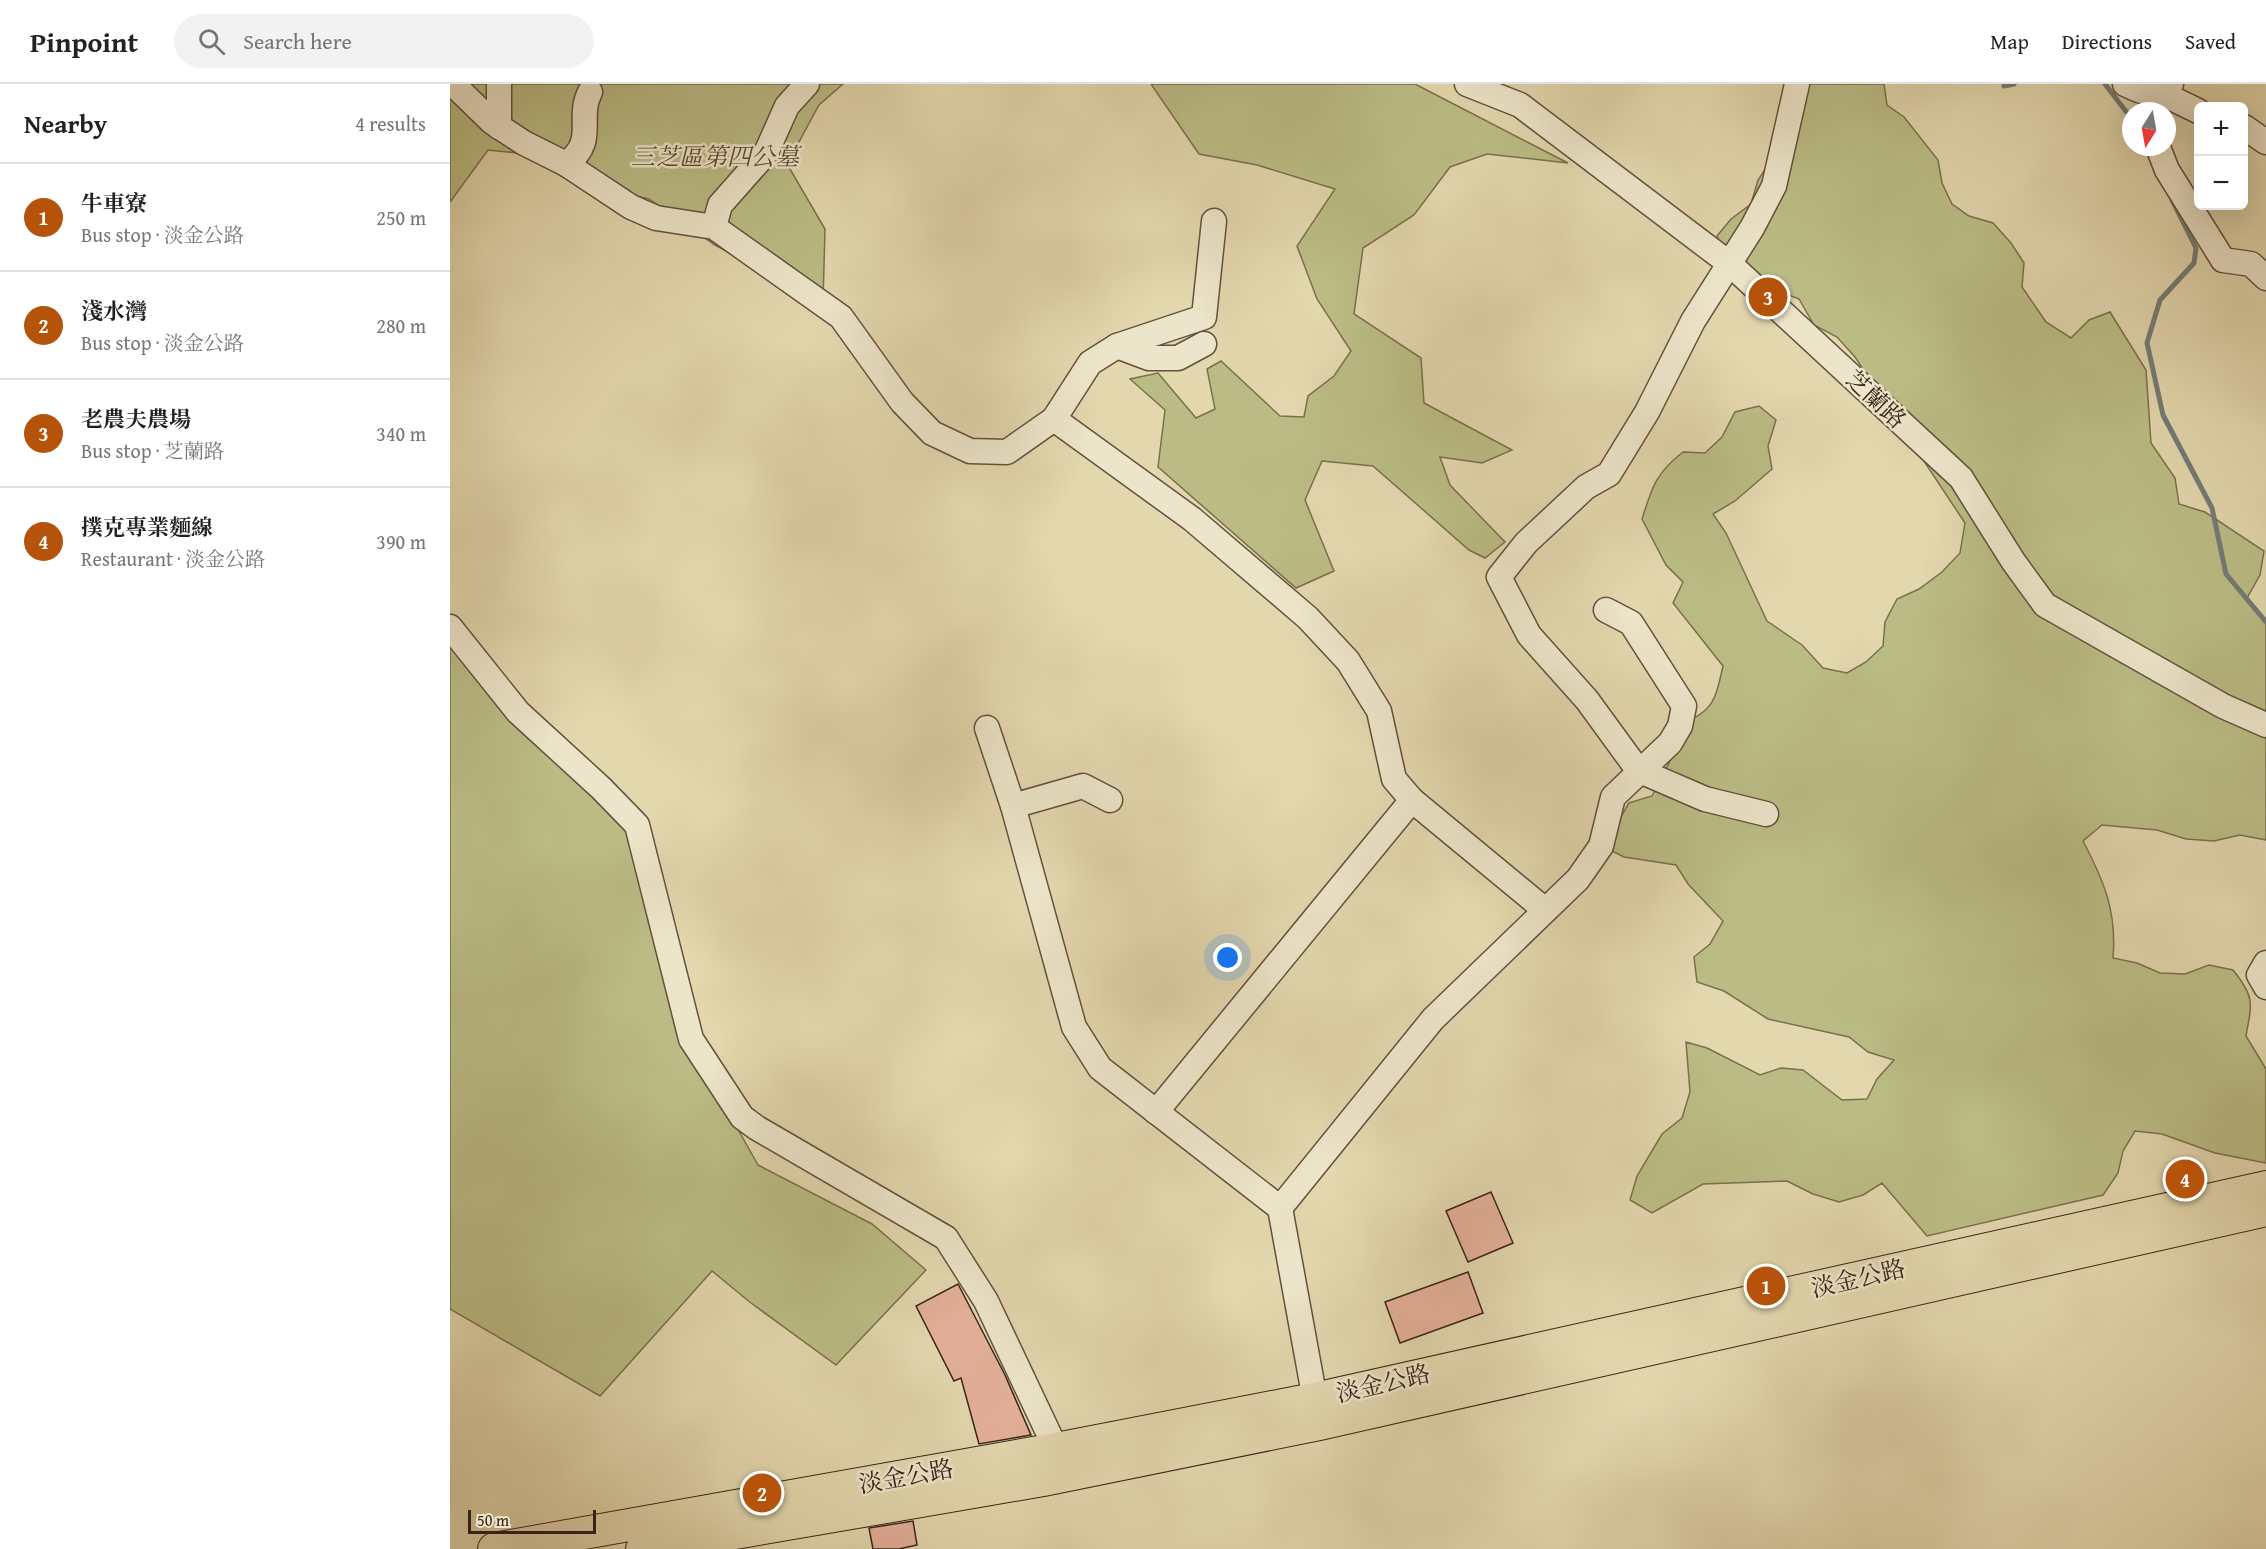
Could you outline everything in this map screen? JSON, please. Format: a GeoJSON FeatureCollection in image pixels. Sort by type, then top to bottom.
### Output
{"type":"FeatureCollection","features":[{"type":"Feature","properties":{"kind":"main road","name":"淡金公路"},"geometry":{"type":"LineString","coordinates":[[1317,1411],[2266,1186]]}},
{"type":"Feature","properties":{"kind":"main road","name":"淡金公路"},"geometry":{"type":"LineString","coordinates":[[642,1549],[1317,1411],[2266,1210]]}},
{"type":"Feature","properties":{"kind":"main road","name":"淡金公路"},"geometry":{"type":"LineString","coordinates":[[494,1549],[1059,1462]]}},
{"type":"Feature","properties":{"kind":"street"},"geometry":{"type":"LineString","coordinates":[[453,84],[499,127],[566,165],[631,207],[656,218],[714,227],[841,317],[902,402],[932,433],[970,451],[1007,452],[1054,419],[1090,363],[1117,346],[1204,317],[1214,220]]}},
{"type":"Feature","properties":{"kind":"street"},"geometry":{"type":"LineString","coordinates":[[499,84],[499,127]]}},
{"type":"Feature","properties":{"kind":"street"},"geometry":{"type":"LineString","coordinates":[[714,227],[720,205],[766,153],[787,106],[807,84]]}},
{"type":"Feature","properties":{"kind":"street"},"geometry":{"type":"LineString","coordinates":[[1766,814],[1705,799],[1638,770],[1587,700],[1529,634],[1499,577],[1526,543],[1586,487],[1609,474],[1647,412],[1693,321],[1752,228],[1774,186],[1797,84]]}},
{"type":"Feature","properties":{"kind":"street","name":"芝蘭路"},"geometry":{"type":"LineString","coordinates":[[1471,85],[1520,105],[1730,264],[1961,478],[2013,561],[2045,605],[2223,706],[2266,725]]}},
{"type":"Feature","properties":{"kind":"street"},"geometry":{"type":"LineString","coordinates":[[2136,95],[2151,94],[2166,88],[2194,108]]}},
{"type":"Feature","properties":{"kind":"street"},"geometry":{"type":"LineString","coordinates":[[566,165],[579,154],[585,132],[586,100],[590,92]]}},
{"type":"Feature","properties":{"kind":"street"},"geometry":{"type":"LineString","coordinates":[[2248,130],[2266,142]]}},
{"type":"Feature","properties":{"kind":"street"},"geometry":{"type":"LineString","coordinates":[[2162,156],[2167,170],[2223,260],[2251,264],[2266,278]]}},
{"type":"Feature","properties":{"kind":"street"},"geometry":{"type":"LineString","coordinates":[[1117,346],[1149,358],[1178,358],[1204,344]]}},
{"type":"Feature","properties":{"kind":"street"},"geometry":{"type":"LineString","coordinates":[[1054,419],[1192,519],[1308,618],[1348,661],[1379,711],[1394,779],[1412,800],[1545,910]]}},
{"type":"Feature","properties":{"kind":"street"},"geometry":{"type":"LineString","coordinates":[[1280,1208],[1432,1019],[1578,879],[1601,846],[1613,797],[1638,770],[1670,743],[1680,726],[1684,706],[1631,623],[1606,610]]}},
{"type":"Feature","properties":{"kind":"street"},"geometry":{"type":"LineString","coordinates":[[450,627],[518,712],[601,788],[637,825],[691,1040],[742,1117],[757,1128],[946,1238],[986,1301],[1059,1462]]}},
{"type":"Feature","properties":{"kind":"street"},"geometry":{"type":"LineString","coordinates":[[987,728],[1013,806],[1074,1027],[1100,1068],[1280,1208],[1317,1411]]}},
{"type":"Feature","properties":{"kind":"street"},"geometry":{"type":"LineString","coordinates":[[1013,806],[1083,786],[1110,800]]}},
{"type":"Feature","properties":{"kind":"street"},"geometry":{"type":"LineString","coordinates":[[1156,1112],[1412,800]]}},
{"type":"Feature","properties":{"kind":"street"},"geometry":{"type":"LineString","coordinates":[[2266,963],[2259,975],[2266,987]]}},
{"type":"Feature","properties":{"kind":"green space","name":"三芝區第四公墓"},"geometry":{"type":"Polygon","coordinates":[[[450,84],[843,84],[819,105],[787,164],[825,229],[823,303],[715,245],[649,199],[569,180],[537,155],[488,150],[450,202],[450,84]]]}},
{"type":"Feature","properties":{"kind":"green space"},"geometry":{"type":"Polygon","coordinates":[[[1151,84],[1415,84],[1568,163],[1487,154],[1450,167],[1414,215],[1363,248],[1354,314],[1421,358],[1424,403],[1512,450],[1482,463],[1440,457],[1450,485],[1505,542],[1485,558],[1469,550],[1373,466],[1322,461],[1305,500],[1334,571],[1296,588],[1158,467],[1165,410],[1130,379],[1158,373],[1196,418],[1215,409],[1207,369],[1221,361],[1280,416],[1304,417],[1308,396],[1334,376],[1351,351],[1317,299],[1297,246],[1335,189],[1257,165],[1199,154],[1151,84]]]}},
{"type":"Feature","properties":{"kind":"green space"},"geometry":{"type":"Polygon","coordinates":[[[1790,84],[1884,84],[1887,105],[1904,117],[1938,160],[1942,183],[1952,204],[1969,216],[1993,223],[2011,243],[2024,263],[2022,287],[2046,322],[2071,338],[2089,320],[2110,312],[2146,370],[2151,443],[2175,478],[2179,504],[2205,512],[2264,551],[2260,575],[2247,598],[2266,623],[2266,840],[2240,835],[2214,841],[2186,839],[2157,830],[2102,825],[2083,841],[2103,883],[2111,911],[2113,958],[2137,963],[2160,973],[2185,974],[2209,965],[2233,970],[2245,987],[2250,1001],[2246,1036],[2266,1069],[2266,1163],[2215,1153],[2162,1134],[2135,1131],[2123,1151],[2118,1173],[2103,1195],[1927,1236],[1882,1183],[1863,1195],[1839,1202],[1813,1194],[1787,1181],[1703,1184],[1652,1213],[1630,1200],[1637,1176],[1662,1134],[1682,1118],[1690,1092],[1686,1042],[1707,1048],[1760,1075],[1781,1068],[1803,1070],[1842,1100],[1867,1099],[1877,1079],[1894,1060],[1868,1052],[1849,1037],[1768,1019],[1724,991],[1697,982],[1694,957],[1710,944],[1723,921],[1688,884],[1676,865],[1624,857],[1596,843],[1616,825],[1629,803],[1652,796],[1675,751],[1677,726],[1705,710],[1718,689],[1723,666],[1673,603],[1683,582],[1666,565],[1642,519],[1656,481],[1683,452],[1705,453],[1722,437],[1735,412],[1759,406],[1776,420],[1768,446],[1772,469],[1735,501],[1713,514],[1726,533],[1767,621],[1802,645],[1823,668],[1847,673],[1866,662],[1883,646],[1885,622],[1897,599],[1919,589],[1942,572],[1960,553],[1965,523],[1855,357],[1837,337],[1814,325],[1799,299],[1771,288],[1723,262],[1717,236],[1731,219],[1751,204],[1758,180],[1773,158],[1790,84]]]}},
{"type":"Feature","properties":{"kind":"green space"},"geometry":{"type":"Polygon","coordinates":[[[450,642],[623,819],[698,1058],[758,1165],[872,1224],[926,1270],[836,1365],[751,1303],[712,1271],[600,1396],[450,1309],[450,642]]]}},
{"type":"Feature","properties":{"kind":"building"},"geometry":{"type":"Polygon","coordinates":[[[1491,1192],[1513,1243],[1468,1262],[1446,1211],[1491,1192]]]}},
{"type":"Feature","properties":{"kind":"building"},"geometry":{"type":"Polygon","coordinates":[[[1468,1272],[1483,1313],[1400,1343],[1385,1302],[1468,1272]]]}},
{"type":"Feature","properties":{"kind":"building"},"geometry":{"type":"Polygon","coordinates":[[[958,1284],[1005,1375],[1031,1435],[979,1444],[961,1378],[954,1381],[916,1306],[958,1284]]]}},
{"type":"Feature","properties":{"kind":"building"},"geometry":{"type":"Polygon","coordinates":[[[913,1521],[917,1545],[899,1549],[873,1549],[869,1528],[913,1521]]]}},
{"type":"Feature","properties":{"kind":"waterway"},"geometry":{"type":"LineString","coordinates":[[2004,86],[2014,84]]}},
{"type":"Feature","properties":{"kind":"waterway"},"geometry":{"type":"LineString","coordinates":[[2105,84],[2122,106]]}},
{"type":"Feature","properties":{"kind":"waterway"},"geometry":{"type":"LineString","coordinates":[[2172,200],[2196,248],[2194,263],[2160,300],[2147,343],[2163,415],[2212,508],[2226,574],[2266,622]]}},
{"type":"Feature","properties":{"kind":"place","name":"老農夫農場"},"geometry":{"type":"Point","coordinates":[1768,297]}},
{"type":"Feature","properties":{"kind":"place","name":"撲克專業麵線"},"geometry":{"type":"Point","coordinates":[2185,1179]}},
{"type":"Feature","properties":{"kind":"place","name":"牛車寮"},"geometry":{"type":"Point","coordinates":[1766,1286]}},
{"type":"Feature","properties":{"kind":"place","name":"淺水灣"},"geometry":{"type":"Point","coordinates":[762,1493]}}]}
